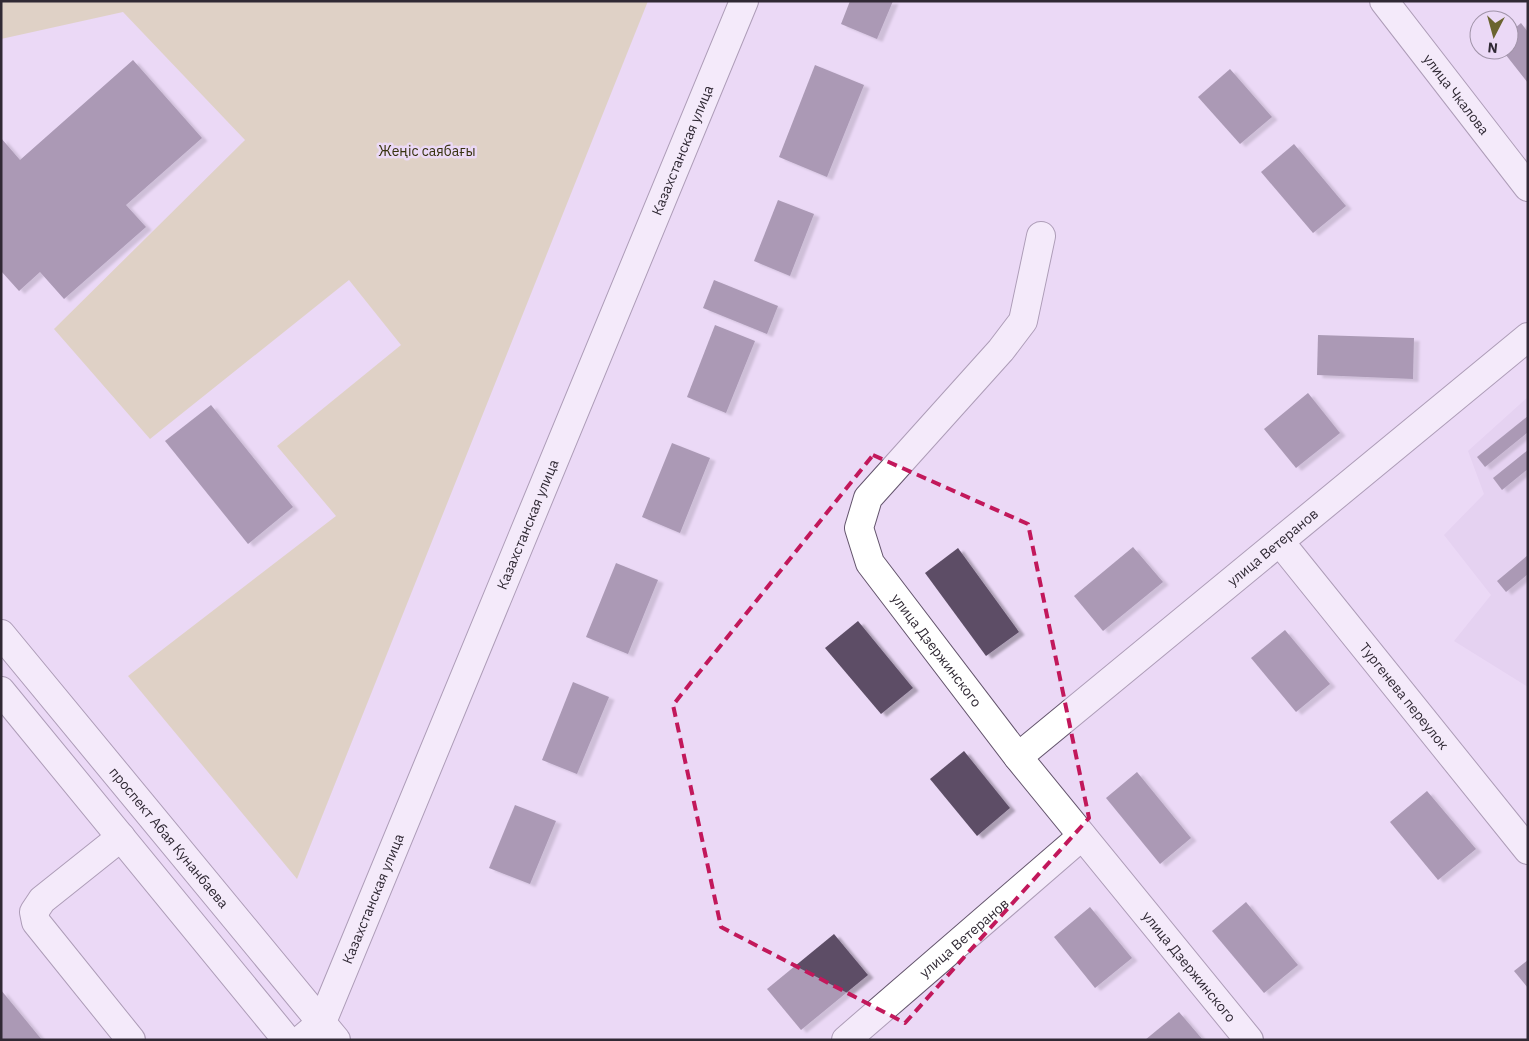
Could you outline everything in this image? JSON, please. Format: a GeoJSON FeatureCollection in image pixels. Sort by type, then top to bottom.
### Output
{"type":"FeatureCollection","features":[{"type":"Feature","properties":{"kind":"street","name":"Казахстанская улица"},"geometry":{"type":"LineString","coordinates":[[301,1040],[329,1031],[744,1]]}},
{"type":"Feature","properties":{"kind":"street","name":"улица Чкалова"},"geometry":{"type":"LineString","coordinates":[[1384,1],[1528,187]]}},
{"type":"Feature","properties":{"kind":"street","name":"улица Дзержинского"},"geometry":{"type":"LineString","coordinates":[[1041,236],[1023,321],[1001,350],[868,498],[859,528],[870,563],[1018,757],[1249,1040]]}},
{"type":"Feature","properties":{"kind":"street","name":"улица Ветеранов"},"geometry":{"type":"LineString","coordinates":[[1018,757],[1528,337]]}},
{"type":"Feature","properties":{"kind":"street","name":"Тургенева переулок"},"geometry":{"type":"LineString","coordinates":[[1280,542],[1528,850]]}},
{"type":"Feature","properties":{"kind":"street","name":"проспект Абая Кунанбаева"},"geometry":{"type":"LineString","coordinates":[[1,634],[329,1031]]}},
{"type":"Feature","properties":{"kind":"street"},"geometry":{"type":"LineString","coordinates":[[1,691],[287,1040]]}},
{"type":"Feature","properties":{"kind":"street","name":"улица Ветеранов"},"geometry":{"type":"LineString","coordinates":[[846,1040],[1082,836]]}},
{"type":"Feature","properties":{"kind":"street"},"geometry":{"type":"LineString","coordinates":[[121,837],[42,900],[34,912],[36,922],[131,1040]]}},
{"type":"Feature","properties":{"kind":"highlighted area"},"geometry":{"type":"Polygon","coordinates":[[[873,455],[1028,524],[1089,818],[905,1023],[721,927],[673,705],[873,455]]]}},
{"type":"Feature","properties":{"kind":"shaded area"},"geometry":{"type":"Polygon","coordinates":[[[1528,397],[1528,687],[1454,641],[1491,595],[1444,535],[1484,494],[1468,451],[1528,397]]]}},
{"type":"Feature","properties":{"kind":"green space","name":"Жеңіс саябағы"},"geometry":{"type":"Polygon","coordinates":[[[1,1],[648,1],[297,879],[128,676],[336,516],[277,446],[401,345],[349,280],[150,439],[54,329],[245,140],[123,12],[1,39],[1,1]]]}},
{"type":"Feature","properties":{"kind":"building"},"geometry":{"type":"Polygon","coordinates":[[[850,1],[893,1],[877,39],[841,24],[850,1]]]}},
{"type":"Feature","properties":{"kind":"building"},"geometry":{"type":"Polygon","coordinates":[[[1521,23],[1528,32],[1528,83],[1510,60],[1519,60],[1519,25],[1521,23]]]}},
{"type":"Feature","properties":{"kind":"building"},"geometry":{"type":"Polygon","coordinates":[[[133,60],[202,138],[126,205],[146,227],[64,299],[40,272],[19,291],[1,271],[1,138],[20,160],[133,60]]]}},
{"type":"Feature","properties":{"kind":"building"},"geometry":{"type":"Polygon","coordinates":[[[815,65],[864,85],[827,177],[779,157],[815,65]]]}},
{"type":"Feature","properties":{"kind":"building"},"geometry":{"type":"Polygon","coordinates":[[[1230,69],[1272,117],[1240,144],[1198,97],[1230,69]]]}},
{"type":"Feature","properties":{"kind":"building"},"geometry":{"type":"Polygon","coordinates":[[[1294,144],[1346,206],[1313,233],[1261,172],[1294,144]]]}},
{"type":"Feature","properties":{"kind":"building"},"geometry":{"type":"Polygon","coordinates":[[[778,200],[814,214],[790,276],[754,261],[778,200]]]}},
{"type":"Feature","properties":{"kind":"building"},"geometry":{"type":"Polygon","coordinates":[[[714,280],[778,306],[767,334],[703,308],[714,280]]]}},
{"type":"Feature","properties":{"kind":"building"},"geometry":{"type":"Polygon","coordinates":[[[715,325],[755,341],[726,413],[687,397],[715,325]]]}},
{"type":"Feature","properties":{"kind":"building"},"geometry":{"type":"Polygon","coordinates":[[[1318,335],[1414,338],[1413,379],[1317,375],[1318,335]]]}},
{"type":"Feature","properties":{"kind":"building"},"geometry":{"type":"Polygon","coordinates":[[[1308,393],[1340,433],[1296,468],[1264,429],[1308,393]]]}},
{"type":"Feature","properties":{"kind":"building"},"geometry":{"type":"Polygon","coordinates":[[[211,405],[293,507],[248,544],[165,441],[211,405]]]}},
{"type":"Feature","properties":{"kind":"building"},"geometry":{"type":"Polygon","coordinates":[[[1528,416],[1528,432],[1485,467],[1477,457],[1528,416]]]}},
{"type":"Feature","properties":{"kind":"building"},"geometry":{"type":"Polygon","coordinates":[[[672,443],[710,458],[680,533],[642,517],[672,443]]]}},
{"type":"Feature","properties":{"kind":"building"},"geometry":{"type":"Polygon","coordinates":[[[1528,450],[1528,469],[1502,490],[1493,478],[1528,450]]]}},
{"type":"Feature","properties":{"kind":"building"},"geometry":{"type":"Polygon","coordinates":[[[1133,547],[1163,582],[1103,631],[1074,596],[1133,547]]]}},
{"type":"Feature","properties":{"kind":"building"},"geometry":{"type":"Polygon","coordinates":[[[958,548],[1019,632],[986,656],[925,573],[958,548]]]}},
{"type":"Feature","properties":{"kind":"building"},"geometry":{"type":"Polygon","coordinates":[[[1528,555],[1528,574],[1506,592],[1497,581],[1528,555]]]}},
{"type":"Feature","properties":{"kind":"building"},"geometry":{"type":"Polygon","coordinates":[[[616,563],[658,580],[628,654],[586,637],[616,563]]]}},
{"type":"Feature","properties":{"kind":"building"},"geometry":{"type":"Polygon","coordinates":[[[858,621],[913,688],[881,714],[825,648],[858,621]]]}},
{"type":"Feature","properties":{"kind":"building"},"geometry":{"type":"Polygon","coordinates":[[[1285,630],[1330,684],[1296,712],[1251,658],[1285,630]]]}},
{"type":"Feature","properties":{"kind":"building"},"geometry":{"type":"Polygon","coordinates":[[[573,682],[609,697],[577,774],[542,760],[573,682]]]}},
{"type":"Feature","properties":{"kind":"building"},"geometry":{"type":"Polygon","coordinates":[[[964,751],[1010,808],[977,836],[930,779],[964,751]]]}},
{"type":"Feature","properties":{"kind":"building"},"geometry":{"type":"Polygon","coordinates":[[[1137,772],[1191,838],[1160,864],[1106,798],[1137,772]]]}},
{"type":"Feature","properties":{"kind":"building"},"geometry":{"type":"Polygon","coordinates":[[[1427,791],[1476,849],[1438,880],[1390,822],[1427,791]]]}},
{"type":"Feature","properties":{"kind":"building"},"geometry":{"type":"Polygon","coordinates":[[[515,805],[556,821],[530,884],[489,868],[515,805]]]}},
{"type":"Feature","properties":{"kind":"building"},"geometry":{"type":"Polygon","coordinates":[[[1246,902],[1298,965],[1264,993],[1212,931],[1246,902]]]}},
{"type":"Feature","properties":{"kind":"building"},"geometry":{"type":"Polygon","coordinates":[[[1090,907],[1132,958],[1095,988],[1054,937],[1090,907]]]}},
{"type":"Feature","properties":{"kind":"building"},"geometry":{"type":"Polygon","coordinates":[[[834,934],[868,975],[801,1030],[767,989],[834,934]]]}},
{"type":"Feature","properties":{"kind":"building"},"geometry":{"type":"Polygon","coordinates":[[[1528,960],[1528,988],[1514,971],[1528,960]]]}},
{"type":"Feature","properties":{"kind":"building"},"geometry":{"type":"Polygon","coordinates":[[[1,990],[42,1040],[1,1040],[1,990]]]}},
{"type":"Feature","properties":{"kind":"building"},"geometry":{"type":"Polygon","coordinates":[[[1179,1012],[1203,1040],[1145,1040],[1179,1012]]]}}]}
